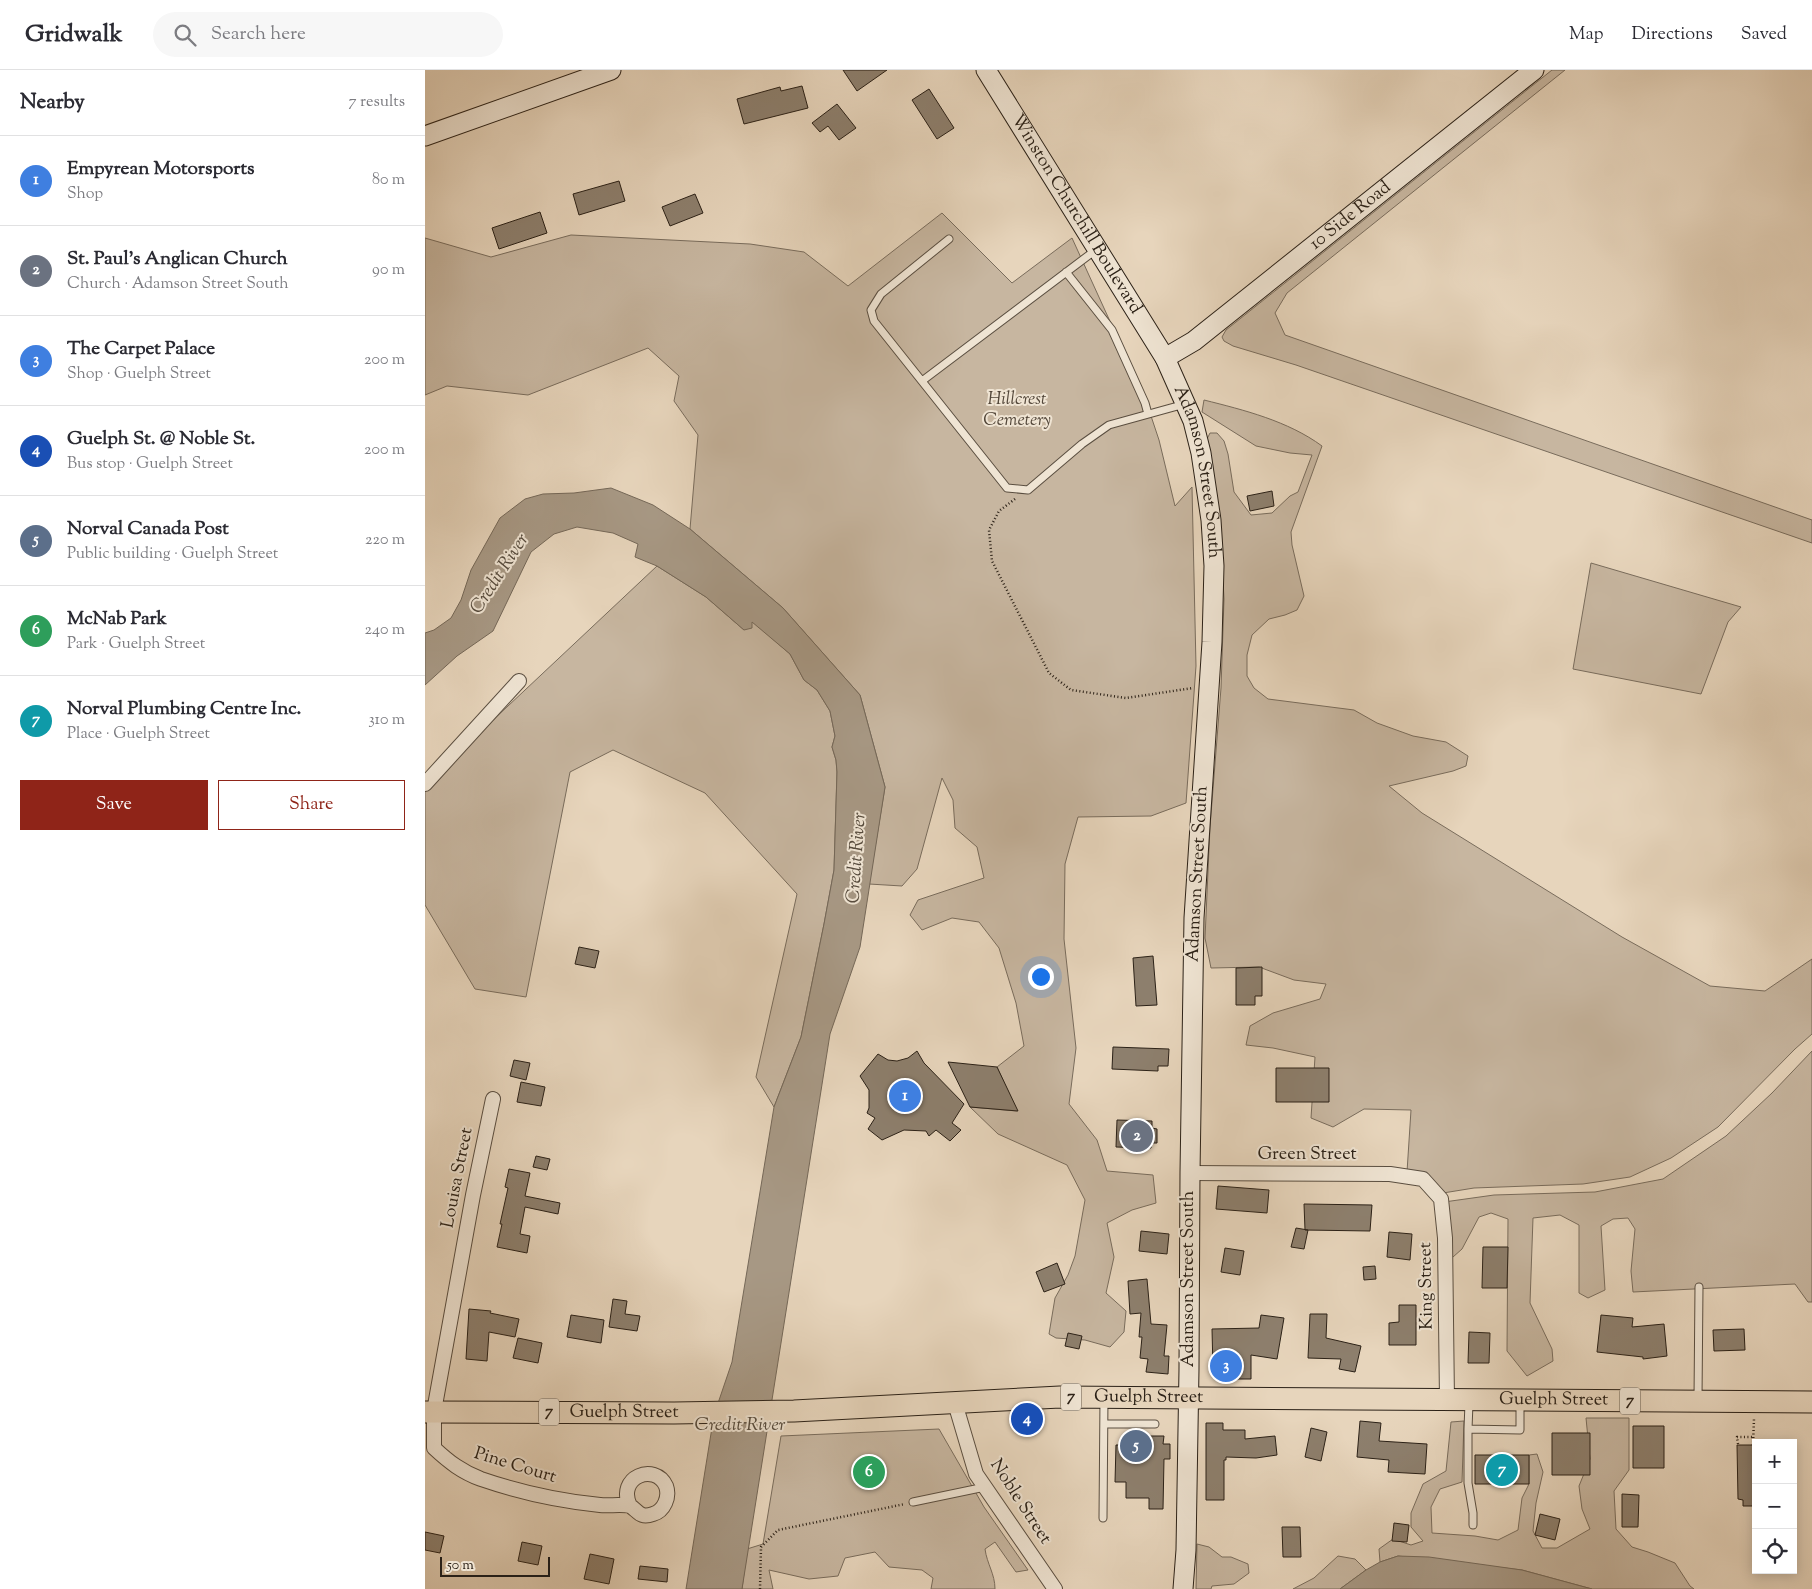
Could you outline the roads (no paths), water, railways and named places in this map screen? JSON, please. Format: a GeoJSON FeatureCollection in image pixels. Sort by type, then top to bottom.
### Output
{"type":"FeatureCollection","features":[{"type":"Feature","properties":{"kind":"main road"},"geometry":{"type":"LineString","coordinates":[[425,136],[611,70]]}},
{"type":"Feature","properties":{"kind":"main road","name":"Winston Churchill Boulevard"},"geometry":{"type":"LineString","coordinates":[[985,70],[1165,358]]}},
{"type":"Feature","properties":{"kind":"main road","name":"10 Side Road"},"geometry":{"type":"LineString","coordinates":[[1165,358],[1194,342],[1534,70]]}},
{"type":"Feature","properties":{"kind":"main road","name":"Adamson Street South"},"geometry":{"type":"LineString","coordinates":[[1165,358],[1193,422],[1201,453],[1213,541],[1213,642],[1195,918],[1186,1542],[1183,1589]]}},
{"type":"Feature","properties":{"kind":"main road","name":"Guelph Street"},"geometry":{"type":"LineString","coordinates":[[429,1412],[697,1413],[794,1411],[1061,1397],[1811,1403]]}},
{"type":"Feature","properties":{"kind":"street"},"geometry":{"type":"LineString","coordinates":[[425,784],[519,681]]}},
{"type":"Feature","properties":{"kind":"street","name":"Louisa Street"},"geometry":{"type":"LineString","coordinates":[[429,1412],[493,1099]]}},
{"type":"Feature","properties":{"kind":"street","name":"Green Street"},"geometry":{"type":"LineString","coordinates":[[1190,1173],[1390,1174],[1423,1179]]}},
{"type":"Feature","properties":{"kind":"street","name":"King Street"},"geometry":{"type":"LineString","coordinates":[[1423,1179],[1441,1199],[1445,1238],[1447,1400]]}},
{"type":"Feature","properties":{"kind":"street","name":"Noble Street"},"geometry":{"type":"LineString","coordinates":[[955,1403],[976,1474],[1055,1589]]}},
{"type":"Feature","properties":{"kind":"street","name":"Pine Court"},"geometry":{"type":"LineString","coordinates":[[429,1412],[434,1448],[453,1466],[480,1478],[541,1496],[601,1506],[630,1506]]}},
{"type":"Feature","properties":{"kind":"lane"},"geometry":{"type":"LineString","coordinates":[[949,239],[881,294],[871,310],[874,321],[1007,488],[1028,490],[1082,444],[1109,425],[1185,404]]}},
{"type":"Feature","properties":{"kind":"lane"},"geometry":{"type":"LineString","coordinates":[[922,381],[1097,249]]}},
{"type":"Feature","properties":{"kind":"lane"},"geometry":{"type":"LineString","coordinates":[[1066,272],[1111,330],[1145,403],[1148,414]]}},
{"type":"Feature","properties":{"kind":"lane"},"geometry":{"type":"LineString","coordinates":[[1698,1401],[1699,1287]]}},
{"type":"Feature","properties":{"kind":"lane"},"geometry":{"type":"LineString","coordinates":[[1103,1518],[1104,1397]]}},
{"type":"Feature","properties":{"kind":"lane"},"geometry":{"type":"LineString","coordinates":[[1469,1400],[1468,1483],[1473,1525]]}},
{"type":"Feature","properties":{"kind":"lane"},"geometry":{"type":"LineString","coordinates":[[1468,1429],[1520,1430],[1520,1400]]}},
{"type":"Feature","properties":{"kind":"lane"},"geometry":{"type":"LineString","coordinates":[[1105,1424],[1155,1424]]}},
{"type":"Feature","properties":{"kind":"lane"},"geometry":{"type":"LineString","coordinates":[[913,1502],[985,1487]]}},
{"type":"Feature","properties":{"kind":"water","name":"Credit River"},"geometry":{"type":"Polygon","coordinates":[[[611,488],[653,505],[690,529],[783,608],[860,695],[885,787],[860,947],[830,1034],[742,1589],[686,1589],[714,1415],[732,1362],[774,1107],[801,1037],[834,870],[837,772],[832,747],[835,736],[830,711],[817,690],[804,680],[790,654],[752,622],[752,628],[744,630],[706,597],[657,566],[635,557],[638,544],[613,533],[577,527],[554,534],[531,552],[493,631],[457,656],[425,685],[425,633],[434,630],[451,618],[461,600],[471,570],[500,518],[525,499],[543,494],[574,493],[611,488]]]}},
{"type":"Feature","properties":{"kind":"water"},"geometry":{"type":"Polygon","coordinates":[[[1398,1556],[1429,1557],[1522,1570],[1592,1589],[1340,1589],[1380,1562],[1398,1556]]]}},
{"type":"Feature","properties":{"kind":"place","name":"Empyrean Motorsports"},"geometry":{"type":"Point","coordinates":[905,1096]}},
{"type":"Feature","properties":{"kind":"place","name":"St. Paul's Anglican Church"},"geometry":{"type":"Point","coordinates":[1137,1136]}},
{"type":"Feature","properties":{"kind":"place","name":"The Carpet Palace"},"geometry":{"type":"Point","coordinates":[1226,1366]}},
{"type":"Feature","properties":{"kind":"place","name":"Guelph St. @ Noble St."},"geometry":{"type":"Point","coordinates":[1027,1419]}},
{"type":"Feature","properties":{"kind":"place","name":"Norval Canada Post"},"geometry":{"type":"Point","coordinates":[1136,1446]}},
{"type":"Feature","properties":{"kind":"place","name":"Norval Plumbing Centre Inc."},"geometry":{"type":"Point","coordinates":[1502,1470]}},
{"type":"Feature","properties":{"kind":"place","name":"McNab Park"},"geometry":{"type":"Point","coordinates":[869,1472]}},
{"type":"Feature","properties":{"kind":"park label","name":"Hillcrest Cemetery"},"geometry":{"type":"Point","coordinates":[1017,410]}}]}
